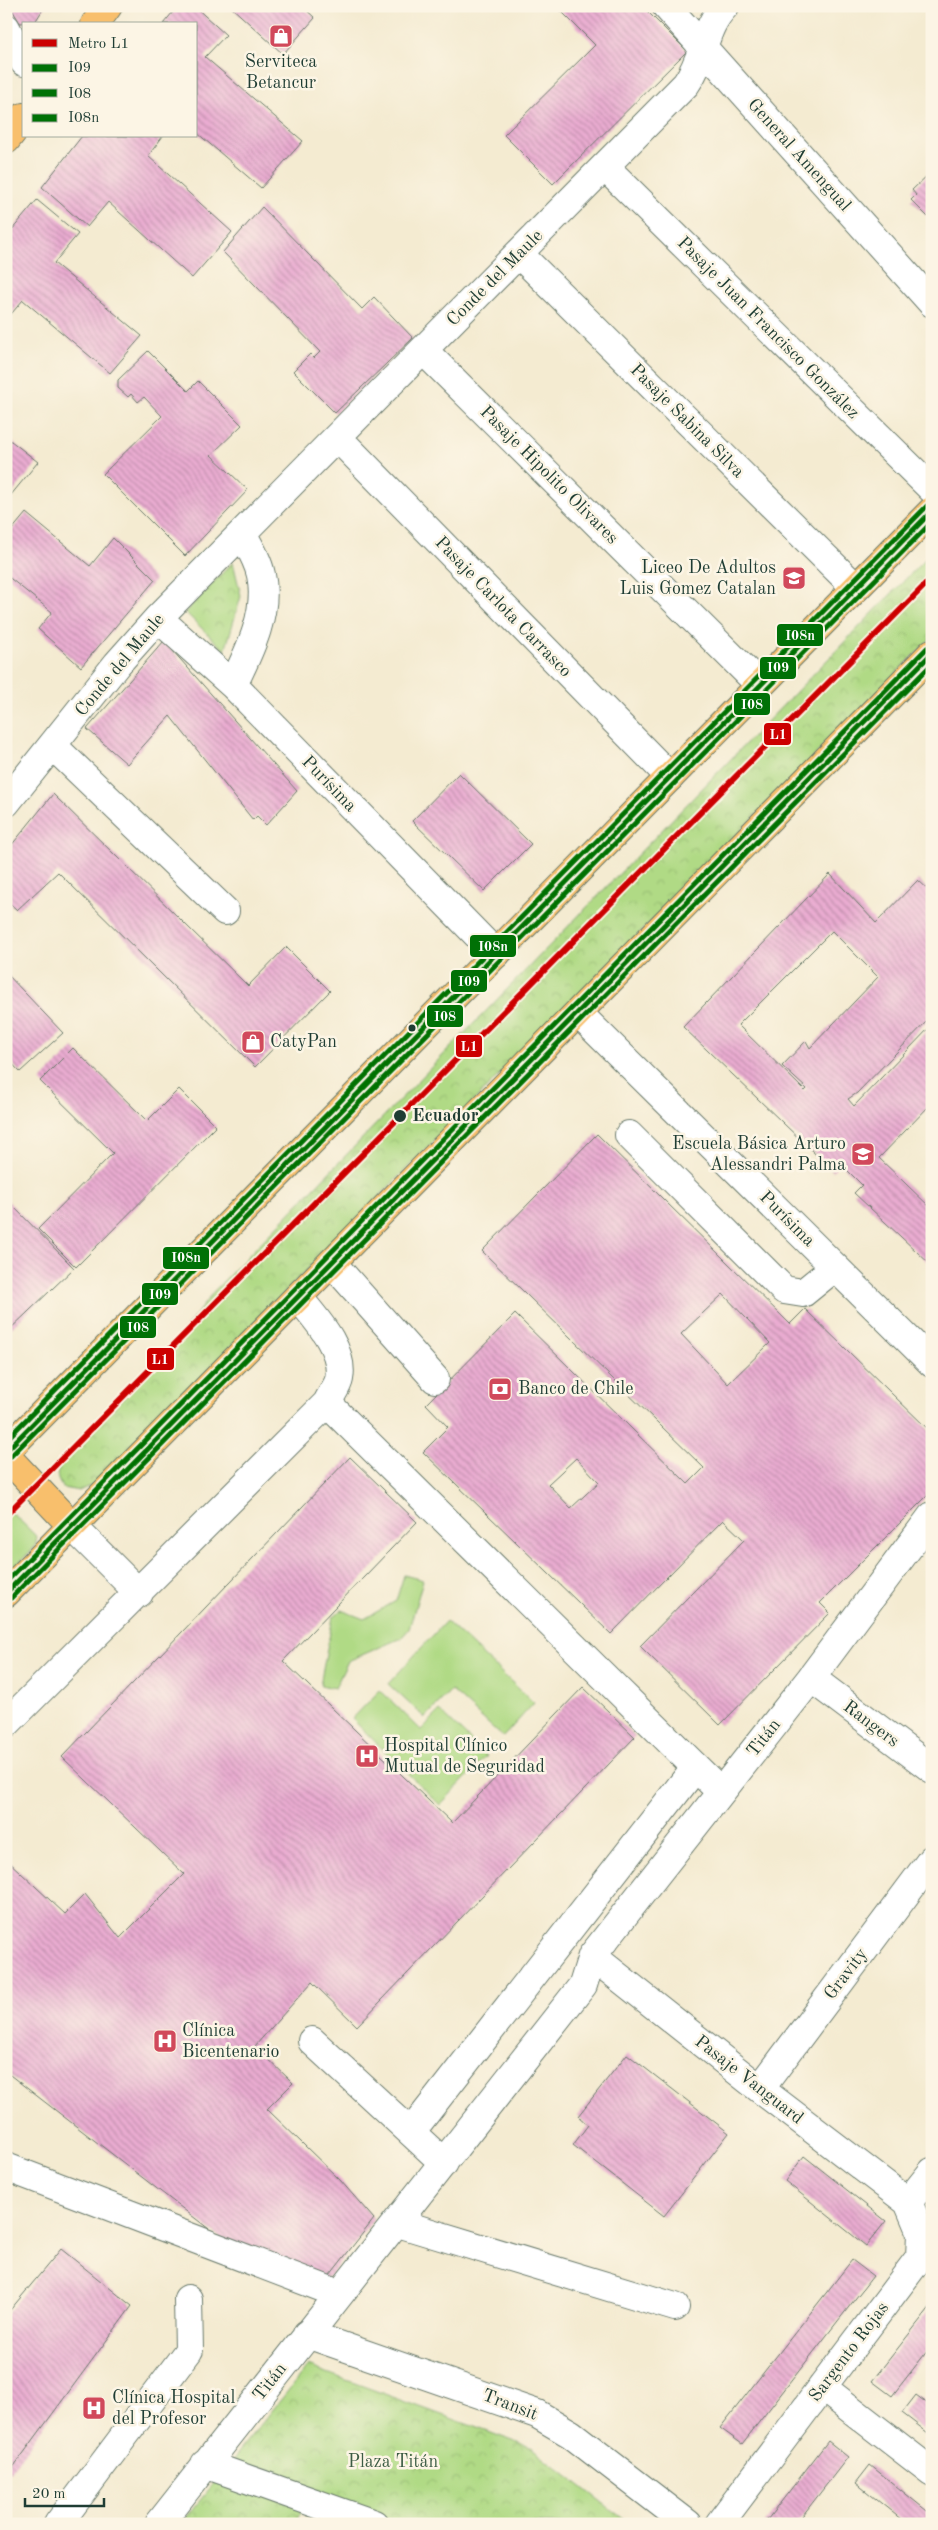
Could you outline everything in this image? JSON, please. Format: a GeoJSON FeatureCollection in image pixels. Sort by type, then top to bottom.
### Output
{"type":"FeatureCollection","features":[{"type":"Feature","properties":{"kind":"main road"},"geometry":{"type":"LineString","coordinates":[[96,22],[108,6]]}},
{"type":"Feature","properties":{"kind":"main road"},"geometry":{"type":"LineString","coordinates":[[6,140],[22,120]]}},
{"type":"Feature","properties":{"kind":"main road"},"geometry":{"type":"LineString","coordinates":[[6,1452],[932,511]]}},
{"type":"Feature","properties":{"kind":"main road"},"geometry":{"type":"LineString","coordinates":[[6,1593],[932,653]]}},
{"type":"Feature","properties":{"kind":"main road"},"geometry":{"type":"LineString","coordinates":[[6,1456],[72,1526]]}},
{"type":"Feature","properties":{"kind":"street","name":"General Amengual"},"geometry":{"type":"LineString","coordinates":[[666,6],[932,303]]}},
{"type":"Feature","properties":{"kind":"street","name":"Conde del Maule"},"geometry":{"type":"LineString","coordinates":[[6,803],[117,664],[158,618],[686,84],[699,64],[714,21],[725,6]]}},
{"type":"Feature","properties":{"kind":"street"},"geometry":{"type":"LineString","coordinates":[[6,28],[22,58]]}},
{"type":"Feature","properties":{"kind":"street","name":"Pasaje Juan Francisco González"},"geometry":{"type":"LineString","coordinates":[[605,167],[932,489]]}},
{"type":"Feature","properties":{"kind":"street","name":"Pasaje Sabina Silva"},"geometry":{"type":"LineString","coordinates":[[519,254],[856,588]]}},
{"type":"Feature","properties":{"kind":"street","name":"Pasaje Hipolito Olivares"},"geometry":{"type":"LineString","coordinates":[[423,350],[760,685]]}},
{"type":"Feature","properties":{"kind":"street","name":"Pasaje Carlota Carrasco"},"geometry":{"type":"LineString","coordinates":[[336,437],[670,777]]}},
{"type":"Feature","properties":{"kind":"street"},"geometry":{"type":"LineString","coordinates":[[233,686],[252,643],[263,594],[261,574],[256,558],[242,533]]}},
{"type":"Feature","properties":{"kind":"street","name":"Purísima"},"geometry":{"type":"LineString","coordinates":[[158,618],[233,686],[496,954]]}},
{"type":"Feature","properties":{"kind":"street"},"geometry":{"type":"LineString","coordinates":[[53,746],[225,911]]}},
{"type":"Feature","properties":{"kind":"street","name":"Purísima"},"geometry":{"type":"LineString","coordinates":[[578,1012],[932,1364]]}},
{"type":"Feature","properties":{"kind":"street"},"geometry":{"type":"LineString","coordinates":[[629,1135],[784,1290],[804,1293],[835,1267]]}},
{"type":"Feature","properties":{"kind":"street"},"geometry":{"type":"LineString","coordinates":[[332,1263],[435,1379]]}},
{"type":"Feature","properties":{"kind":"street"},"geometry":{"type":"LineString","coordinates":[[6,1724],[327,1403],[339,1379],[337,1356],[328,1333],[298,1298]]}},
{"type":"Feature","properties":{"kind":"street"},"geometry":{"type":"LineString","coordinates":[[327,1403],[721,1792]]}},
{"type":"Feature","properties":{"kind":"street","name":"Titán"},"geometry":{"type":"LineString","coordinates":[[161,2523],[205,2464],[339,2294],[398,2223],[583,1985],[592,1956],[811,1678],[932,1516]]}},
{"type":"Feature","properties":{"kind":"street"},"geometry":{"type":"LineString","coordinates":[[72,1526],[138,1592]]}},
{"type":"Feature","properties":{"kind":"street","name":"Rangers"},"geometry":{"type":"LineString","coordinates":[[811,1678],[932,1769]]}},
{"type":"Feature","properties":{"kind":"street"},"geometry":{"type":"LineString","coordinates":[[411,2132],[695,1768]]}},
{"type":"Feature","properties":{"kind":"street","name":"Gravity"},"geometry":{"type":"LineString","coordinates":[[760,2089],[932,1859]]}},
{"type":"Feature","properties":{"kind":"street","name":"Pasaje Vanguard"},"geometry":{"type":"LineString","coordinates":[[592,1956],[760,2089],[908,2202]]}},
{"type":"Feature","properties":{"kind":"street"},"geometry":{"type":"LineString","coordinates":[[312,2041],[444,2163]]}},
{"type":"Feature","properties":{"kind":"street"},"geometry":{"type":"LineString","coordinates":[[6,2167],[339,2294]]}},
{"type":"Feature","properties":{"kind":"street"},"geometry":{"type":"LineString","coordinates":[[908,2202],[932,2172]]}},
{"type":"Feature","properties":{"kind":"street","name":"Sargento Rojas"},"geometry":{"type":"LineString","coordinates":[[719,2524],[920,2257],[927,2237],[908,2202]]}},
{"type":"Feature","properties":{"kind":"street"},"geometry":{"type":"LineString","coordinates":[[398,2223],[675,2307]]}},
{"type":"Feature","properties":{"kind":"street"},"geometry":{"type":"LineString","coordinates":[[58,2524],[189,2350],[188,2299]]}},
{"type":"Feature","properties":{"kind":"street","name":"Transit"},"geometry":{"type":"LineString","coordinates":[[307,2334],[537,2414],[571,2434],[688,2524]]}},
{"type":"Feature","properties":{"kind":"street"},"geometry":{"type":"LineString","coordinates":[[822,2387],[932,2472]]}},
{"type":"Feature","properties":{"kind":"street"},"geometry":{"type":"LineString","coordinates":[[205,2464],[374,2524]]}},
{"type":"Feature","properties":{"kind":"green space"},"geometry":{"type":"Polygon","coordinates":[[[932,552],[932,637],[96,1483],[79,1491],[63,1488],[57,1474],[63,1460],[165,1356],[214,1291],[932,552]]]}},
{"type":"Feature","properties":{"kind":"green space"},"geometry":{"type":"Polygon","coordinates":[[[233,562],[241,596],[225,651],[185,612],[233,562]]]}},
{"type":"Feature","properties":{"kind":"green space"},"geometry":{"type":"Polygon","coordinates":[[[6,1507],[37,1537],[35,1547],[6,1575],[6,1507]]]}},
{"type":"Feature","properties":{"kind":"green space"},"geometry":{"type":"Polygon","coordinates":[[[404,1575],[423,1580],[409,1629],[401,1638],[348,1661],[335,1688],[320,1685],[333,1617],[341,1610],[364,1619],[396,1601],[404,1575]]]}},
{"type":"Feature","properties":{"kind":"green space"},"geometry":{"type":"Polygon","coordinates":[[[446,1621],[534,1703],[503,1737],[451,1690],[425,1718],[388,1684],[446,1621]]]}},
{"type":"Feature","properties":{"kind":"green space"},"geometry":{"type":"Polygon","coordinates":[[[380,1690],[421,1730],[440,1711],[487,1756],[440,1805],[352,1719],[380,1690]]]}},
{"type":"Feature","properties":{"kind":"green space","name":"Plaza Titán"},"geometry":{"type":"Polygon","coordinates":[[[308,2366],[532,2448],[630,2524],[382,2524],[315,2494],[293,2524],[181,2524],[308,2366]]]}},
{"type":"Feature","properties":{"kind":"building"},"geometry":{"type":"Polygon","coordinates":[[[10,6],[45,6],[35,22],[20,23],[10,6]]]}},
{"type":"Feature","properties":{"kind":"building"},"geometry":{"type":"Polygon","coordinates":[[[178,6],[194,6],[226,35],[205,57],[303,141],[261,188],[198,134],[198,22],[165,22],[178,6]]]}},
{"type":"Feature","properties":{"kind":"building","name":"Serviteca Betancur"},"geometry":{"type":"Polygon","coordinates":[[[230,6],[302,6],[315,18],[283,54],[230,6]]]}},
{"type":"Feature","properties":{"kind":"building"},"geometry":{"type":"Polygon","coordinates":[[[556,6],[642,6],[687,51],[553,184],[504,135],[595,45],[556,6]]]}},
{"type":"Feature","properties":{"kind":"building"},"geometry":{"type":"Polygon","coordinates":[[[80,138],[162,138],[148,156],[232,232],[192,278],[108,202],[87,227],[42,187],[80,138]]]}},
{"type":"Feature","properties":{"kind":"building"},"geometry":{"type":"Polygon","coordinates":[[[932,171],[932,221],[911,200],[916,195],[912,190],[932,171]]]}},
{"type":"Feature","properties":{"kind":"building"},"geometry":{"type":"Polygon","coordinates":[[[37,200],[78,234],[54,263],[142,336],[110,373],[23,300],[6,320],[6,237],[37,200]]]}},
{"type":"Feature","properties":{"kind":"building"},"geometry":{"type":"Polygon","coordinates":[[[262,207],[362,309],[374,297],[413,338],[335,413],[293,371],[310,354],[314,358],[320,352],[223,252],[262,207]]]}},
{"type":"Feature","properties":{"kind":"building"},"geometry":{"type":"Polygon","coordinates":[[[148,351],[188,391],[198,381],[242,425],[211,455],[248,490],[185,556],[103,474],[162,416],[144,397],[138,402],[131,394],[128,397],[118,388],[118,380],[148,351]]]}},
{"type":"Feature","properties":{"kind":"building"},"geometry":{"type":"Polygon","coordinates":[[[6,437],[38,462],[6,501],[6,437]]]}},
{"type":"Feature","properties":{"kind":"building"},"geometry":{"type":"Polygon","coordinates":[[[26,513],[90,566],[113,538],[155,580],[81,667],[38,629],[52,612],[6,575],[6,537],[26,513]]]}},
{"type":"Feature","properties":{"kind":"building"},"geometry":{"type":"Polygon","coordinates":[[[164,641],[297,791],[266,825],[257,816],[253,820],[170,716],[127,764],[87,729],[164,641]]]}},
{"type":"Feature","properties":{"kind":"building"},"geometry":{"type":"Polygon","coordinates":[[[459,773],[531,844],[484,891],[412,821],[459,773]]]}},
{"type":"Feature","properties":{"kind":"building"},"geometry":{"type":"Polygon","coordinates":[[[53,794],[248,986],[286,947],[330,991],[255,1067],[58,872],[17,910],[6,900],[6,852],[53,794]]]}},
{"type":"Feature","properties":{"kind":"building","name":"Escuela Básica Arturo Alessandri Palma"},"geometry":{"type":"Polygon","coordinates":[[[830,874],[876,923],[918,880],[932,893],[932,1016],[857,1093],[848,1099],[854,1106],[932,1025],[932,1103],[879,1158],[932,1209],[932,1266],[854,1193],[862,1185],[840,1163],[833,1171],[683,1027],[830,874]],[[832,931],[738,1025],[805,1091],[807,1089],[782,1066],[806,1041],[810,1048],[878,977],[832,931]]]}},
{"type":"Feature","properties":{"kind":"building"},"geometry":{"type":"Polygon","coordinates":[[[6,973],[63,1033],[20,1072],[6,1057],[6,973]]]}},
{"type":"Feature","properties":{"kind":"building"},"geometry":{"type":"Polygon","coordinates":[[[73,1048],[147,1121],[179,1089],[216,1126],[76,1267],[38,1229],[113,1153],[40,1081],[73,1048]]]}},
{"type":"Feature","properties":{"kind":"building"},"geometry":{"type":"Polygon","coordinates":[[[597,1134],[790,1324],[805,1309],[932,1433],[932,1491],[820,1603],[830,1613],[720,1725],[640,1646],[744,1540],[723,1520],[611,1634],[423,1452],[448,1427],[426,1404],[515,1314],[688,1484],[704,1468],[482,1251],[597,1134]],[[723,1294],[681,1334],[728,1384],[770,1343],[723,1294]],[[576,1458],[548,1484],[571,1508],[599,1482],[576,1458]]]}},
{"type":"Feature","properties":{"kind":"building"},"geometry":{"type":"Polygon","coordinates":[[[6,1199],[74,1268],[6,1333],[6,1199]]]}},
{"type":"Feature","properties":{"kind":"building"},"geometry":{"type":"Polygon","coordinates":[[[350,1457],[417,1522],[283,1661],[452,1823],[583,1687],[635,1737],[357,2026],[312,1982],[255,2046],[293,2083],[267,2109],[340,2180],[374,2219],[326,2280],[231,2246],[6,2072],[6,1859],[65,1914],[85,1894],[120,1938],[184,1874],[62,1757],[350,1457]]]}},
{"type":"Feature","properties":{"kind":"building"},"geometry":{"type":"Polygon","coordinates":[[[627,2054],[729,2133],[664,2216],[573,2145],[588,2125],[578,2116],[627,2054]]]}},
{"type":"Feature","properties":{"kind":"building"},"geometry":{"type":"Polygon","coordinates":[[[804,2156],[886,2221],[866,2246],[785,2181],[804,2156]]]}},
{"type":"Feature","properties":{"kind":"building"},"geometry":{"type":"Polygon","coordinates":[[[61,2249],[132,2306],[6,2477],[6,2315],[61,2249]]]}},
{"type":"Feature","properties":{"kind":"building"},"geometry":{"type":"Polygon","coordinates":[[[852,2260],[873,2276],[742,2444],[720,2428],[852,2260]]]}},
{"type":"Feature","properties":{"kind":"building"},"geometry":{"type":"Polygon","coordinates":[[[932,2305],[932,2345],[892,2396],[872,2381],[932,2305]]]}},
{"type":"Feature","properties":{"kind":"building"},"geometry":{"type":"Polygon","coordinates":[[[916,2395],[932,2407],[932,2436],[902,2413],[916,2395]]]}},
{"type":"Feature","properties":{"kind":"building"},"geometry":{"type":"Polygon","coordinates":[[[828,2441],[848,2457],[796,2524],[764,2524],[828,2441]]]}},
{"type":"Feature","properties":{"kind":"building"},"geometry":{"type":"Polygon","coordinates":[[[870,2465],[932,2515],[932,2524],[907,2524],[856,2483],[870,2465]]]}},
{"type":"Feature","properties":{"kind":"metro line","name":"L1"},"geometry":{"type":"LineString","coordinates":[[6,1515],[932,578]]}},
{"type":"Feature","properties":{"kind":"transit line","name":"I08n"},"geometry":{"type":"LineString","coordinates":[[6,1440],[927,506]]}},
{"type":"Feature","properties":{"kind":"transit line","name":"I09"},"geometry":{"type":"LineString","coordinates":[[6,1451],[932,511]]}},
{"type":"Feature","properties":{"kind":"transit line","name":"I08"},"geometry":{"type":"LineString","coordinates":[[11,1456],[932,522]]}},
{"type":"Feature","properties":{"kind":"transit line","name":"I08n"},"geometry":{"type":"LineString","coordinates":[[6,1582],[927,648]]}},
{"type":"Feature","properties":{"kind":"transit line","name":"I09"},"geometry":{"type":"LineString","coordinates":[[6,1593],[932,653]]}},
{"type":"Feature","properties":{"kind":"transit line","name":"I08"},"geometry":{"type":"LineString","coordinates":[[11,1598],[932,664]]}},
{"type":"Feature","properties":{"kind":"place","name":"Serviteca Betancur"},"geometry":{"type":"Point","coordinates":[281,36]}},
{"type":"Feature","properties":{"kind":"place","name":"Liceo De Adultos Luis Gomez Catalan"},"geometry":{"type":"Point","coordinates":[794,578]}},
{"type":"Feature","properties":{"kind":"place","name":"CatyPan"},"geometry":{"type":"Point","coordinates":[253,1042]}},
{"type":"Feature","properties":{"kind":"place","name":"Ecuador"},"geometry":{"type":"Point","coordinates":[400,1116]}},
{"type":"Feature","properties":{"kind":"place","name":"Escuela Básica Arturo Alessandri Palma"},"geometry":{"type":"Point","coordinates":[863,1154]}},
{"type":"Feature","properties":{"kind":"place","name":"Banco de Chile"},"geometry":{"type":"Point","coordinates":[500,1389]}},
{"type":"Feature","properties":{"kind":"place","name":"Hospital Clínico Mutual de Seguridad"},"geometry":{"type":"Point","coordinates":[367,1756]}},
{"type":"Feature","properties":{"kind":"place","name":"Clínica Bicentenario"},"geometry":{"type":"Point","coordinates":[165,2041]}},
{"type":"Feature","properties":{"kind":"place","name":"Clínica Hospital del Profesor"},"geometry":{"type":"Point","coordinates":[94,2408]}}]}
